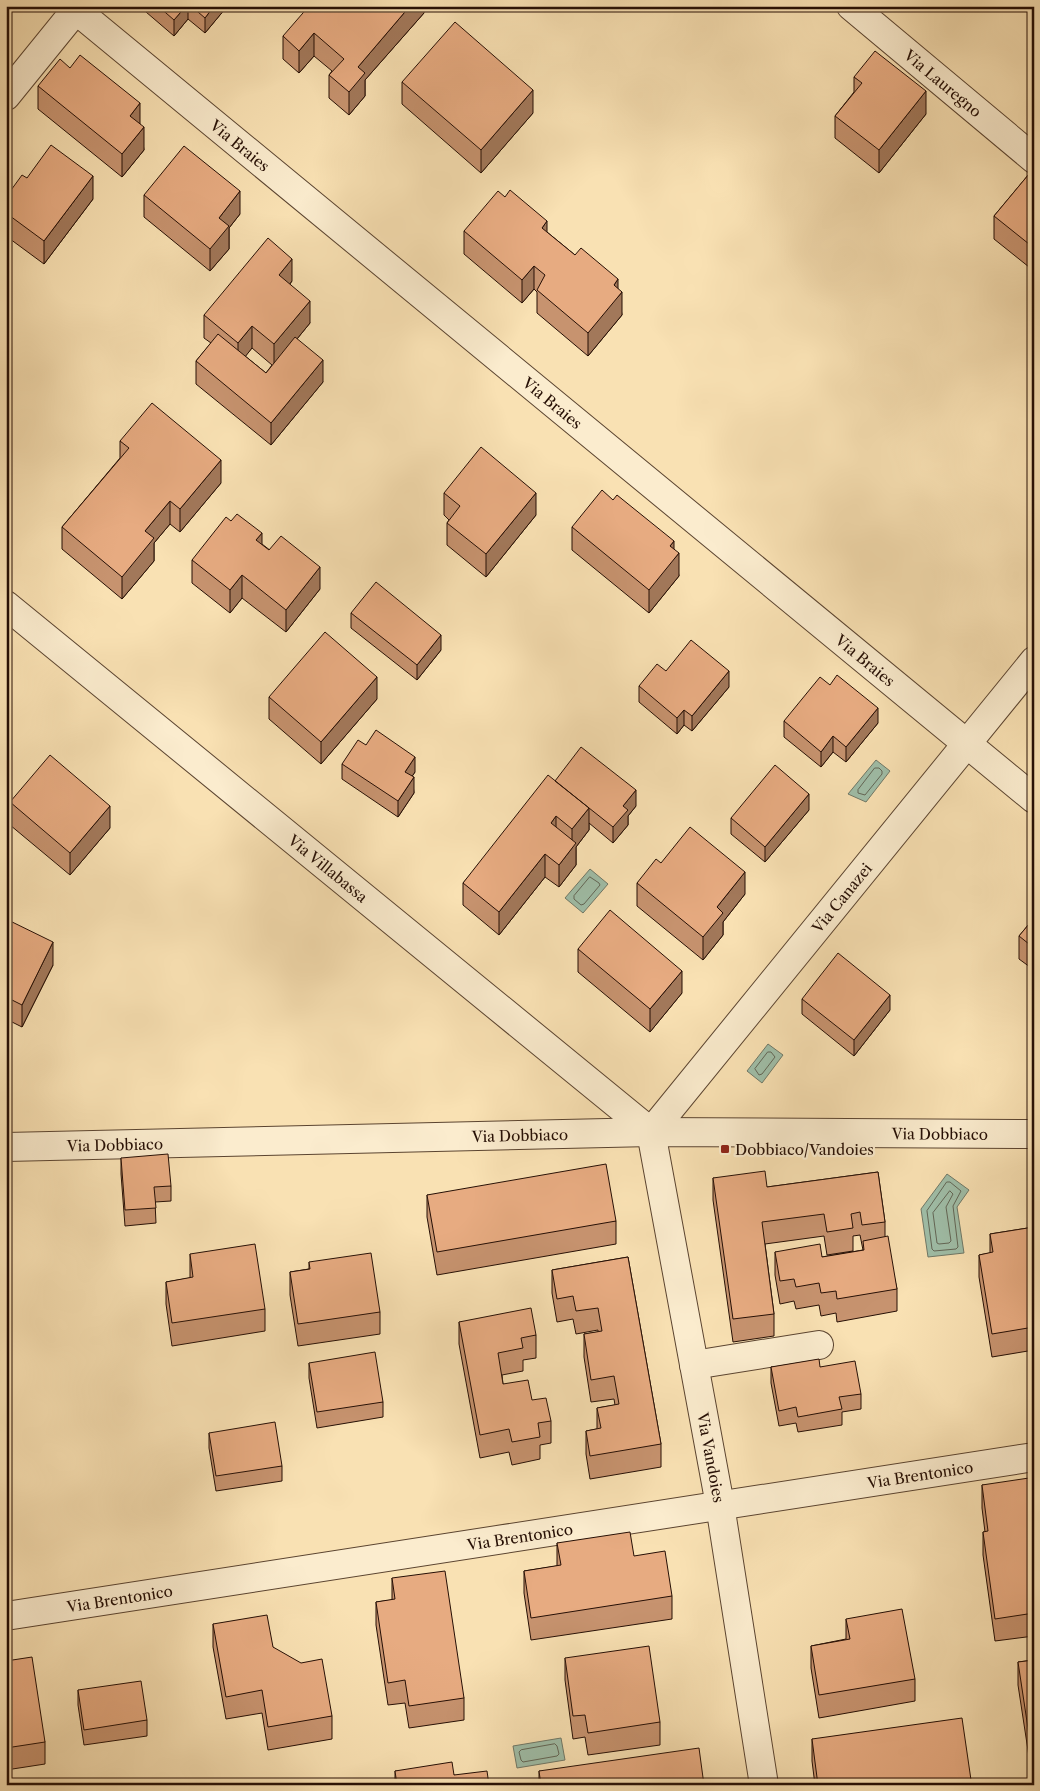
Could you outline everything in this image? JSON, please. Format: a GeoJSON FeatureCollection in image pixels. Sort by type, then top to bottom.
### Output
{"type":"FeatureCollection","features":[{"type":"Feature","properties":{"kind":"street","name":"Via Lauregno"},"geometry":{"type":"LineString","coordinates":[[851,6],[1034,159]]}},
{"type":"Feature","properties":{"kind":"street"},"geometry":{"type":"LineString","coordinates":[[6,96],[75,8]]}},
{"type":"Feature","properties":{"kind":"street","name":"Via Braies"},"geometry":{"type":"LineString","coordinates":[[75,8],[1034,799]]}},
{"type":"Feature","properties":{"kind":"street","name":"Via Villabassa"},"geometry":{"type":"LineString","coordinates":[[6,605],[650,1132]]}},
{"type":"Feature","properties":{"kind":"street","name":"Via Canazei"},"geometry":{"type":"LineString","coordinates":[[650,1132],[1034,661]]}},
{"type":"Feature","properties":{"kind":"street","name":"Via Dobbiaco"},"geometry":{"type":"LineString","coordinates":[[6,1147],[650,1132],[1034,1134]]}},
{"type":"Feature","properties":{"kind":"street","name":"Via Vandoies"},"geometry":{"type":"LineString","coordinates":[[650,1132],[720,1504],[764,1785]]}},
{"type":"Feature","properties":{"kind":"street"},"geometry":{"type":"LineString","coordinates":[[694,1365],[820,1345]]}},
{"type":"Feature","properties":{"kind":"street","name":"Via Brentonico"},"geometry":{"type":"LineString","coordinates":[[6,1616],[720,1504],[1034,1457]]}},
{"type":"Feature","properties":{"kind":"water"},"geometry":{"type":"Polygon","coordinates":[[[876,760],[890,771],[866,802],[848,794],[876,760]]]}},
{"type":"Feature","properties":{"kind":"water"},"geometry":{"type":"Polygon","coordinates":[[[590,869],[608,884],[583,913],[565,898],[590,869]]]}},
{"type":"Feature","properties":{"kind":"water"},"geometry":{"type":"Polygon","coordinates":[[[768,1044],[783,1055],[762,1083],[747,1071],[768,1044]]]}},
{"type":"Feature","properties":{"kind":"water"},"geometry":{"type":"Polygon","coordinates":[[[947,1174],[969,1190],[957,1207],[964,1253],[928,1257],[921,1209],[947,1174]]]}},
{"type":"Feature","properties":{"kind":"water"},"geometry":{"type":"Polygon","coordinates":[[[561,1738],[565,1760],[517,1768],[513,1746],[561,1738]]]}},
{"type":"Feature","properties":{"kind":"building"},"geometry":{"type":"Polygon","coordinates":[[[158,6],[186,6],[174,20],[158,6]]]}},
{"type":"Feature","properties":{"kind":"building"},"geometry":{"type":"Polygon","coordinates":[[[191,6],[214,6],[205,18],[191,6]]]}},
{"type":"Feature","properties":{"kind":"building"},"geometry":{"type":"Polygon","coordinates":[[[309,6],[410,6],[358,67],[365,73],[349,92],[329,75],[344,59],[314,33],[299,51],[283,36],[309,6]]]}},
{"type":"Feature","properties":{"kind":"building"},"geometry":{"type":"Polygon","coordinates":[[[455,22],[533,90],[481,150],[402,82],[455,22]]]}},
{"type":"Feature","properties":{"kind":"building"},"geometry":{"type":"Polygon","coordinates":[[[875,51],[926,91],[879,150],[835,116],[862,83],[854,77],[875,51]]]}},
{"type":"Feature","properties":{"kind":"building"},"geometry":{"type":"Polygon","coordinates":[[[80,55],[140,103],[130,116],[144,127],[122,154],[38,86],[60,59],[70,68],[80,55]]]}},
{"type":"Feature","properties":{"kind":"building"},"geometry":{"type":"Polygon","coordinates":[[[51,145],[93,176],[44,241],[6,213],[6,197],[22,175],[27,178],[51,145]]]}},
{"type":"Feature","properties":{"kind":"building"},"geometry":{"type":"Polygon","coordinates":[[[184,146],[240,191],[219,218],[229,226],[210,249],[144,195],[184,146]]]}},
{"type":"Feature","properties":{"kind":"building"},"geometry":{"type":"Polygon","coordinates":[[[1034,168],[1034,248],[994,216],[1034,168]]]}},
{"type":"Feature","properties":{"kind":"building"},"geometry":{"type":"Polygon","coordinates":[[[510,190],[547,221],[542,228],[575,255],[581,248],[618,279],[614,285],[622,292],[588,333],[537,290],[545,275],[534,266],[522,280],[464,231],[498,191],[505,197],[510,190]]]}},
{"type":"Feature","properties":{"kind":"building"},"geometry":{"type":"Polygon","coordinates":[[[268,238],[292,259],[279,275],[310,301],[274,344],[252,326],[238,343],[204,315],[268,238]]]}},
{"type":"Feature","properties":{"kind":"building"},"geometry":{"type":"Polygon","coordinates":[[[218,334],[266,373],[295,337],[323,360],[271,423],[196,361],[218,334]]]}},
{"type":"Feature","properties":{"kind":"building"},"geometry":{"type":"Polygon","coordinates":[[[152,403],[221,460],[180,509],[170,501],[145,531],[154,538],[122,577],[62,527],[129,448],[120,441],[152,403]]]}},
{"type":"Feature","properties":{"kind":"building"},"geometry":{"type":"Polygon","coordinates":[[[481,447],[536,493],[486,554],[447,523],[460,506],[444,493],[481,447]]]}},
{"type":"Feature","properties":{"kind":"building"},"geometry":{"type":"Polygon","coordinates":[[[602,490],[613,500],[617,495],[674,541],[670,546],[679,553],[649,590],[572,527],[602,490]]]}},
{"type":"Feature","properties":{"kind":"building"},"geometry":{"type":"Polygon","coordinates":[[[237,514],[262,533],[256,540],[269,550],[281,536],[320,567],[286,610],[242,575],[230,590],[192,560],[226,517],[231,521],[237,514]]]}},
{"type":"Feature","properties":{"kind":"building"},"geometry":{"type":"Polygon","coordinates":[[[376,582],[441,635],[417,665],[351,613],[376,582]]]}},
{"type":"Feature","properties":{"kind":"building"},"geometry":{"type":"Polygon","coordinates":[[[325,632],[377,677],[321,742],[269,697],[325,632]]]}},
{"type":"Feature","properties":{"kind":"building"},"geometry":{"type":"Polygon","coordinates":[[[691,640],[729,671],[692,716],[684,710],[677,718],[639,686],[657,664],[666,671],[691,640]]]}},
{"type":"Feature","properties":{"kind":"building"},"geometry":{"type":"Polygon","coordinates":[[[837,675],[878,708],[846,747],[833,736],[821,752],[784,721],[820,677],[830,685],[837,675]]]}},
{"type":"Feature","properties":{"kind":"building"},"geometry":{"type":"Polygon","coordinates":[[[376,730],[415,757],[405,772],[414,777],[398,801],[342,764],[358,740],[366,745],[376,730]]]}},
{"type":"Feature","properties":{"kind":"building"},"geometry":{"type":"Polygon","coordinates":[[[581,747],[636,790],[623,806],[628,810],[613,827],[555,781],[581,747]]]}},
{"type":"Feature","properties":{"kind":"building"},"geometry":{"type":"Polygon","coordinates":[[[50,755],[110,806],[70,853],[10,802],[50,755]]]}},
{"type":"Feature","properties":{"kind":"building"},"geometry":{"type":"Polygon","coordinates":[[[775,765],[809,794],[765,847],[731,818],[775,765]]]}},
{"type":"Feature","properties":{"kind":"building"},"geometry":{"type":"Polygon","coordinates":[[[548,775],[589,808],[572,829],[556,816],[551,823],[576,843],[559,865],[545,854],[499,912],[463,883],[548,775]]]}},
{"type":"Feature","properties":{"kind":"building"},"geometry":{"type":"Polygon","coordinates":[[[690,827],[745,872],[717,907],[723,913],[703,937],[637,883],[656,859],[661,863],[690,827]]]}},
{"type":"Feature","properties":{"kind":"building"},"geometry":{"type":"Polygon","coordinates":[[[610,910],[682,971],[650,1009],[578,949],[610,910]]]}},
{"type":"Feature","properties":{"kind":"building"},"geometry":{"type":"Polygon","coordinates":[[[1034,918],[1034,948],[1019,936],[1034,918]]]}},
{"type":"Feature","properties":{"kind":"building"},"geometry":{"type":"Polygon","coordinates":[[[6,919],[53,942],[22,1005],[6,997],[6,919]]]}},
{"type":"Feature","properties":{"kind":"building"},"geometry":{"type":"Polygon","coordinates":[[[838,953],[890,995],[854,1040],[802,999],[838,953]]]}},
{"type":"Feature","properties":{"kind":"building"},"geometry":{"type":"Polygon","coordinates":[[[168,1154],[171,1186],[154,1187],[156,1208],[125,1210],[121,1158],[168,1154]]]}},
{"type":"Feature","properties":{"kind":"building"},"geometry":{"type":"Polygon","coordinates":[[[606,1164],[616,1221],[437,1252],[427,1195],[606,1164]]]}},
{"type":"Feature","properties":{"kind":"building"},"geometry":{"type":"Polygon","coordinates":[[[765,1171],[767,1187],[878,1172],[885,1222],[862,1225],[860,1212],[851,1214],[853,1228],[827,1232],[824,1214],[762,1222],[774,1314],[733,1319],[713,1178],[765,1171]]]}},
{"type":"Feature","properties":{"kind":"building"},"geometry":{"type":"Polygon","coordinates":[[[1034,1227],[1034,1327],[992,1334],[979,1255],[993,1252],[990,1234],[1034,1227]]]}},
{"type":"Feature","properties":{"kind":"building"},"geometry":{"type":"Polygon","coordinates":[[[888,1236],[897,1289],[837,1299],[836,1291],[821,1293],[819,1283],[796,1287],[794,1279],[780,1281],[775,1252],[820,1244],[822,1257],[864,1250],[863,1241],[888,1236]]]}},
{"type":"Feature","properties":{"kind":"building"},"geometry":{"type":"Polygon","coordinates":[[[255,1244],[265,1309],[172,1323],[166,1282],[193,1277],[190,1254],[255,1244]]]}},
{"type":"Feature","properties":{"kind":"building"},"geometry":{"type":"Polygon","coordinates":[[[371,1253],[380,1312],[298,1324],[290,1272],[310,1269],[309,1262],[371,1253]]]}},
{"type":"Feature","properties":{"kind":"building"},"geometry":{"type":"Polygon","coordinates":[[[628,1257],[661,1444],[590,1456],[586,1431],[601,1428],[597,1408],[619,1404],[614,1376],[591,1380],[584,1334],[602,1331],[598,1308],[576,1311],[573,1296],[557,1299],[552,1270],[628,1257]]]}},
{"type":"Feature","properties":{"kind":"building"},"geometry":{"type":"Polygon","coordinates":[[[531,1308],[536,1335],[521,1338],[523,1348],[498,1353],[503,1384],[528,1380],[532,1400],[546,1398],[551,1421],[538,1423],[540,1437],[512,1442],[509,1429],[480,1435],[459,1322],[531,1308]]]}},
{"type":"Feature","properties":{"kind":"building"},"geometry":{"type":"Polygon","coordinates":[[[375,1352],[383,1402],[317,1412],[309,1363],[375,1352]]]}},
{"type":"Feature","properties":{"kind":"building"},"geometry":{"type":"Polygon","coordinates":[[[819,1359],[820,1367],[855,1361],[861,1394],[839,1397],[842,1409],[798,1417],[796,1407],[779,1411],[771,1367],[819,1359]]]}},
{"type":"Feature","properties":{"kind":"building"},"geometry":{"type":"Polygon","coordinates":[[[275,1422],[282,1466],[216,1476],[209,1433],[275,1422]]]}},
{"type":"Feature","properties":{"kind":"building"},"geometry":{"type":"Polygon","coordinates":[[[1029,1478],[1030,1486],[1034,1485],[1034,1613],[995,1619],[983,1532],[988,1531],[982,1485],[1029,1478]]]}},
{"type":"Feature","properties":{"kind":"building"},"geometry":{"type":"Polygon","coordinates":[[[630,1532],[634,1556],[665,1551],[672,1596],[531,1618],[524,1571],[561,1565],[557,1543],[630,1532]]]}},
{"type":"Feature","properties":{"kind":"building"},"geometry":{"type":"Polygon","coordinates":[[[445,1571],[464,1698],[409,1706],[405,1680],[388,1683],[376,1602],[395,1599],[392,1578],[445,1571]]]}},
{"type":"Feature","properties":{"kind":"building"},"geometry":{"type":"Polygon","coordinates":[[[902,1609],[915,1679],[819,1695],[811,1646],[850,1639],[846,1619],[902,1609]]]}},
{"type":"Feature","properties":{"kind":"building"},"geometry":{"type":"Polygon","coordinates":[[[267,1615],[273,1647],[301,1663],[322,1659],[332,1716],[268,1727],[262,1690],[226,1697],[213,1624],[267,1615]]]}},
{"type":"Feature","properties":{"kind":"building"},"geometry":{"type":"Polygon","coordinates":[[[649,1646],[660,1722],[588,1733],[585,1715],[573,1716],[565,1658],[649,1646]]]}},
{"type":"Feature","properties":{"kind":"building"},"geometry":{"type":"Polygon","coordinates":[[[32,1657],[45,1742],[6,1748],[6,1661],[32,1657]]]}},
{"type":"Feature","properties":{"kind":"building"},"geometry":{"type":"Polygon","coordinates":[[[1034,1660],[1034,1734],[1029,1735],[1018,1662],[1034,1660]]]}},
{"type":"Feature","properties":{"kind":"building"},"geometry":{"type":"Polygon","coordinates":[[[141,1681],[147,1720],[84,1730],[78,1690],[141,1681]]]}},
{"type":"Feature","properties":{"kind":"building"},"geometry":{"type":"Polygon","coordinates":[[[962,1718],[971,1780],[939,1785],[818,1785],[812,1739],[962,1718]]]}},
{"type":"Feature","properties":{"kind":"building"},"geometry":{"type":"Polygon","coordinates":[[[699,1748],[704,1785],[541,1785],[539,1771],[699,1748]]]}},
{"type":"Feature","properties":{"kind":"building"},"geometry":{"type":"Polygon","coordinates":[[[452,1762],[454,1775],[487,1771],[489,1785],[397,1785],[395,1771],[452,1762]]]}},
{"type":"Feature","properties":{"kind":"place","name":"Dobbiaco/Vandoies"},"geometry":{"type":"Point","coordinates":[725,1149]}}]}
